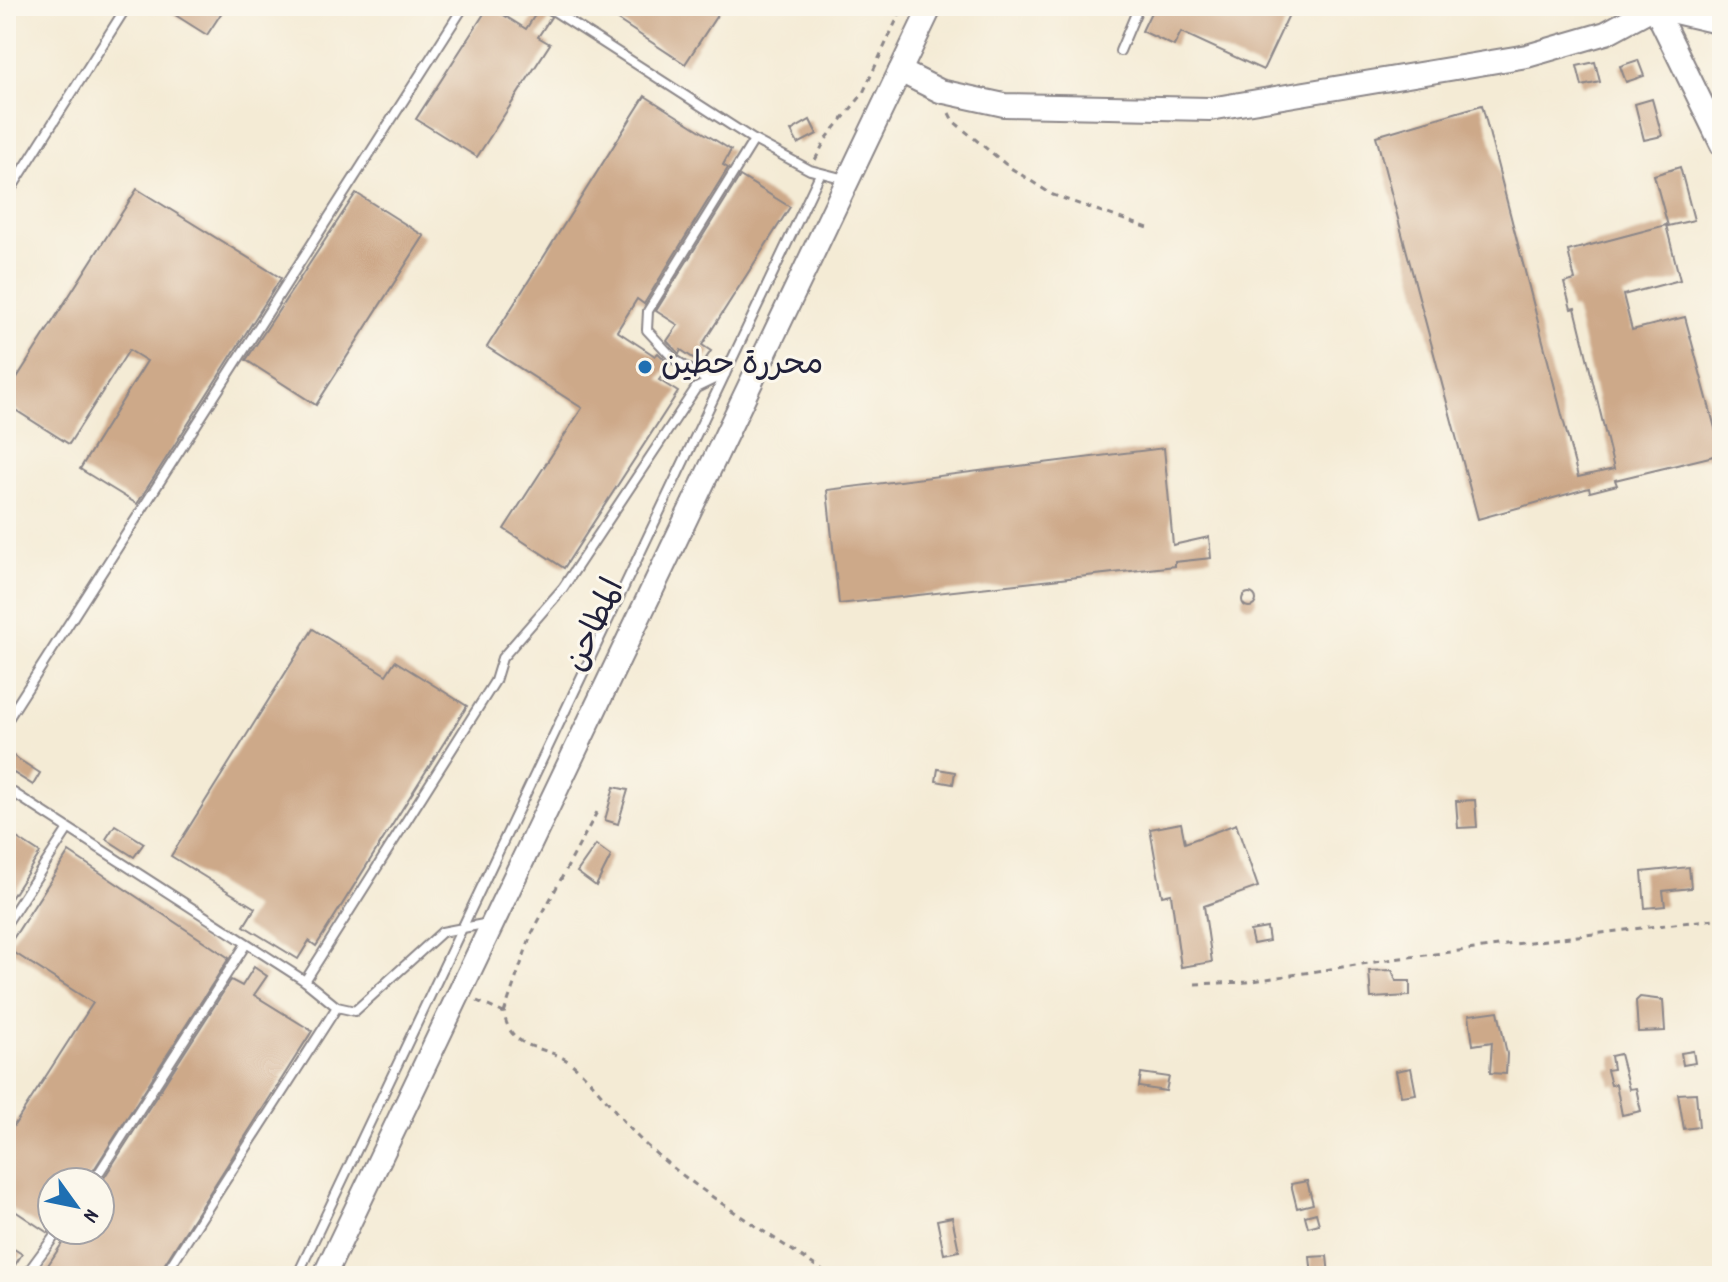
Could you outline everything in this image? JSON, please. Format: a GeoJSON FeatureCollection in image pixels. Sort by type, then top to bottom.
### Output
{"type":"FeatureCollection","features":[{"type":"Feature","properties":{"kind":"main road","name":"المطاحن"},"geometry":{"type":"LineString","coordinates":[[324,1276],[643,603],[931,6]]}},
{"type":"Feature","properties":{"kind":"main road"},"geometry":{"type":"LineString","coordinates":[[900,71],[940,91],[1004,105],[1210,109],[1527,56],[1606,33],[1654,6],[1722,23]]}},
{"type":"Feature","properties":{"kind":"main road"},"geometry":{"type":"LineString","coordinates":[[1654,6],[1722,145]]}},
{"type":"Feature","properties":{"kind":"lane"},"geometry":{"type":"LineString","coordinates":[[6,197],[127,6]]}},
{"type":"Feature","properties":{"kind":"lane"},"geometry":{"type":"LineString","coordinates":[[6,722],[464,6]]}},
{"type":"Feature","properties":{"kind":"lane"},"geometry":{"type":"LineString","coordinates":[[546,6],[754,140],[810,170],[850,179]]}},
{"type":"Feature","properties":{"kind":"lane"},"geometry":{"type":"LineString","coordinates":[[1120,51],[1139,6]]}},
{"type":"Feature","properties":{"kind":"lane"},"geometry":{"type":"LineString","coordinates":[[706,380],[658,345],[647,330],[648,311],[754,140]]}},
{"type":"Feature","properties":{"kind":"lane"},"geometry":{"type":"LineString","coordinates":[[297,1276],[820,174]]}},
{"type":"Feature","properties":{"kind":"lane"},"geometry":{"type":"LineString","coordinates":[[305,981],[495,681],[502,658],[563,588],[674,417],[706,380],[725,374]]}},
{"type":"Feature","properties":{"kind":"lane"},"geometry":{"type":"LineString","coordinates":[[6,788],[305,981],[337,1007],[355,1011],[442,932],[494,922]]}},
{"type":"Feature","properties":{"kind":"lane"},"geometry":{"type":"LineString","coordinates":[[6,924],[68,829]]}},
{"type":"Feature","properties":{"kind":"lane"},"geometry":{"type":"LineString","coordinates":[[103,1166],[246,944]]}},
{"type":"Feature","properties":{"kind":"lane"},"geometry":{"type":"LineString","coordinates":[[164,1276],[337,1007]]}},
{"type":"Feature","properties":{"kind":"lane"},"geometry":{"type":"LineString","coordinates":[[25,1276],[47,1246]]}},
{"type":"Feature","properties":{"kind":"path"},"geometry":{"type":"LineString","coordinates":[[810,170],[826,139],[862,95],[903,6]]}},
{"type":"Feature","properties":{"kind":"path"},"geometry":{"type":"LineString","coordinates":[[940,91],[953,121],[1009,167],[1053,195],[1151,229]]}},
{"type":"Feature","properties":{"kind":"path"},"geometry":{"type":"LineString","coordinates":[[597,812],[531,935],[504,1013],[507,1030],[520,1042],[568,1061],[597,1085],[644,1143],[830,1276]]}},
{"type":"Feature","properties":{"kind":"path"},"geometry":{"type":"LineString","coordinates":[[1195,984],[1247,982],[1394,959],[1722,918]]}},
{"type":"Feature","properties":{"kind":"path"},"geometry":{"type":"LineString","coordinates":[[459,992],[504,1013]]}},
{"type":"Feature","properties":{"kind":"building"},"geometry":{"type":"Polygon","coordinates":[[[161,6],[226,6],[207,35],[161,6]]]}},
{"type":"Feature","properties":{"kind":"building"},"geometry":{"type":"Polygon","coordinates":[[[489,6],[526,29],[539,9],[551,17],[538,37],[550,44],[477,157],[416,119],[489,6]]]}},
{"type":"Feature","properties":{"kind":"building"},"geometry":{"type":"Polygon","coordinates":[[[624,6],[723,6],[685,64],[616,19],[624,6]]]}},
{"type":"Feature","properties":{"kind":"building"},"geometry":{"type":"Polygon","coordinates":[[[1154,6],[1293,6],[1263,70],[1181,32],[1174,46],[1142,31],[1154,6]]]}},
{"type":"Feature","properties":{"kind":"building"},"geometry":{"type":"Polygon","coordinates":[[[1638,60],[1644,76],[1626,82],[1620,66],[1638,60]]]}},
{"type":"Feature","properties":{"kind":"building"},"geometry":{"type":"Polygon","coordinates":[[[1595,62],[1600,82],[1582,86],[1577,66],[1595,62]]]}},
{"type":"Feature","properties":{"kind":"building"},"geometry":{"type":"Polygon","coordinates":[[[645,96],[731,150],[723,165],[728,168],[644,304],[637,299],[617,331],[655,356],[658,353],[670,365],[659,380],[678,392],[564,568],[504,529],[582,408],[487,347],[645,96]]]}},
{"type":"Feature","properties":{"kind":"building"},"geometry":{"type":"Polygon","coordinates":[[[1652,99],[1662,136],[1644,140],[1635,104],[1652,99]]]}},
{"type":"Feature","properties":{"kind":"building"},"geometry":{"type":"Polygon","coordinates":[[[1482,105],[1578,477],[1614,469],[1575,308],[1571,309],[1564,283],[1575,280],[1568,251],[1666,225],[1680,280],[1623,295],[1632,330],[1685,317],[1722,454],[1615,480],[1617,485],[1590,492],[1589,488],[1478,519],[1376,136],[1482,105]]]}},
{"type":"Feature","properties":{"kind":"building"},"geometry":{"type":"Polygon","coordinates":[[[810,120],[817,134],[798,144],[791,131],[810,120]]]}},
{"type":"Feature","properties":{"kind":"building"},"geometry":{"type":"Polygon","coordinates":[[[1680,167],[1694,220],[1668,226],[1654,175],[1680,167]]]}},
{"type":"Feature","properties":{"kind":"building"},"geometry":{"type":"Polygon","coordinates":[[[740,176],[790,207],[702,345],[711,351],[702,364],[681,350],[679,354],[667,341],[678,325],[656,311],[740,176]]]}},
{"type":"Feature","properties":{"kind":"building"},"geometry":{"type":"Polygon","coordinates":[[[137,189],[281,278],[137,504],[80,469],[147,361],[129,350],[69,444],[6,404],[6,395],[137,189]]]}},
{"type":"Feature","properties":{"kind":"building"},"geometry":{"type":"Polygon","coordinates":[[[356,193],[424,236],[316,405],[246,360],[356,193]]]}},
{"type":"Feature","properties":{"kind":"building"},"geometry":{"type":"Polygon","coordinates":[[[1164,448],[1173,545],[1209,537],[1211,558],[1175,562],[1175,566],[839,604],[827,490],[1164,448]]]}},
{"type":"Feature","properties":{"kind":"building"},"geometry":{"type":"Polygon","coordinates":[[[1249,593],[1256,600],[1249,607],[1242,600],[1249,593]]]}},
{"type":"Feature","properties":{"kind":"building"},"geometry":{"type":"Polygon","coordinates":[[[313,629],[386,675],[395,661],[467,706],[316,946],[309,941],[298,959],[244,926],[255,908],[171,856],[313,629]]]}},
{"type":"Feature","properties":{"kind":"building"},"geometry":{"type":"Polygon","coordinates":[[[12,755],[40,773],[33,785],[6,768],[12,755]]]}},
{"type":"Feature","properties":{"kind":"building"},"geometry":{"type":"Polygon","coordinates":[[[938,769],[955,772],[953,784],[936,781],[938,769]]]}},
{"type":"Feature","properties":{"kind":"building"},"geometry":{"type":"Polygon","coordinates":[[[614,787],[628,790],[618,824],[605,820],[614,787]]]}},
{"type":"Feature","properties":{"kind":"building"},"geometry":{"type":"Polygon","coordinates":[[[1475,800],[1477,827],[1458,828],[1456,801],[1475,800]]]}},
{"type":"Feature","properties":{"kind":"building"},"geometry":{"type":"Polygon","coordinates":[[[1181,823],[1185,843],[1236,824],[1258,887],[1204,906],[1212,962],[1181,967],[1171,894],[1162,896],[1150,829],[1181,823]]]}},
{"type":"Feature","properties":{"kind":"building"},"geometry":{"type":"Polygon","coordinates":[[[115,825],[144,843],[134,857],[106,839],[115,825]]]}},
{"type":"Feature","properties":{"kind":"building"},"geometry":{"type":"Polygon","coordinates":[[[6,831],[40,853],[6,906],[6,831]]]}},
{"type":"Feature","properties":{"kind":"building"},"geometry":{"type":"Polygon","coordinates":[[[596,845],[611,856],[596,886],[577,872],[596,845]]]}},
{"type":"Feature","properties":{"kind":"building"},"geometry":{"type":"Polygon","coordinates":[[[69,852],[229,958],[96,1166],[36,1166],[36,1225],[6,1205],[6,1138],[93,1003],[7,948],[69,852]]]}},
{"type":"Feature","properties":{"kind":"building"},"geometry":{"type":"Polygon","coordinates":[[[1689,867],[1691,888],[1663,891],[1665,906],[1645,908],[1642,872],[1689,867]]]}},
{"type":"Feature","properties":{"kind":"building"},"geometry":{"type":"Polygon","coordinates":[[[1267,928],[1269,941],[1253,944],[1250,931],[1267,928]]]}},
{"type":"Feature","properties":{"kind":"building"},"geometry":{"type":"Polygon","coordinates":[[[254,967],[267,976],[254,995],[312,1031],[157,1276],[41,1276],[60,1246],[116,1246],[116,1166],[112,1166],[231,980],[242,986],[254,967]]]}},
{"type":"Feature","properties":{"kind":"building"},"geometry":{"type":"Polygon","coordinates":[[[1392,970],[1396,981],[1410,981],[1410,996],[1371,998],[1369,971],[1392,970]]]}},
{"type":"Feature","properties":{"kind":"building"},"geometry":{"type":"Polygon","coordinates":[[[1640,997],[1663,1000],[1665,1031],[1638,1032],[1636,1001],[1640,997]]]}},
{"type":"Feature","properties":{"kind":"building"},"geometry":{"type":"Polygon","coordinates":[[[1498,1011],[1507,1054],[1506,1074],[1490,1073],[1492,1042],[1473,1045],[1469,1015],[1498,1011]]]}},
{"type":"Feature","properties":{"kind":"building"},"geometry":{"type":"Polygon","coordinates":[[[1693,1051],[1695,1063],[1683,1065],[1681,1053],[1693,1051]]]}},
{"type":"Feature","properties":{"kind":"building"},"geometry":{"type":"Polygon","coordinates":[[[1620,1054],[1629,1089],[1636,1088],[1641,1111],[1622,1115],[1616,1084],[1611,1085],[1607,1070],[1613,1069],[1611,1056],[1620,1054]]]}},
{"type":"Feature","properties":{"kind":"building"},"geometry":{"type":"Polygon","coordinates":[[[1411,1068],[1416,1094],[1401,1096],[1396,1071],[1411,1068]]]}},
{"type":"Feature","properties":{"kind":"building"},"geometry":{"type":"Polygon","coordinates":[[[1141,1073],[1169,1077],[1166,1091],[1139,1087],[1141,1073]]]}},
{"type":"Feature","properties":{"kind":"building"},"geometry":{"type":"Polygon","coordinates":[[[1696,1093],[1699,1127],[1684,1129],[1678,1094],[1696,1093]]]}},
{"type":"Feature","properties":{"kind":"building"},"geometry":{"type":"Polygon","coordinates":[[[1307,1181],[1313,1204],[1297,1208],[1291,1184],[1307,1181]]]}},
{"type":"Feature","properties":{"kind":"building"},"geometry":{"type":"Polygon","coordinates":[[[1316,1213],[1319,1224],[1308,1227],[1305,1216],[1316,1213]]]}},
{"type":"Feature","properties":{"kind":"building"},"geometry":{"type":"Polygon","coordinates":[[[952,1217],[959,1251],[944,1254],[937,1220],[952,1217]]]}},
{"type":"Feature","properties":{"kind":"building"},"geometry":{"type":"Polygon","coordinates":[[[6,1244],[22,1254],[8,1276],[6,1276],[6,1244]]]}},
{"type":"Feature","properties":{"kind":"building"},"geometry":{"type":"Polygon","coordinates":[[[1327,1256],[1329,1275],[1312,1276],[1310,1257],[1327,1256]]]}},
{"type":"Feature","properties":{"kind":"place","name":"محررة حطين"},"geometry":{"type":"Point","coordinates":[645,367]}}]}
